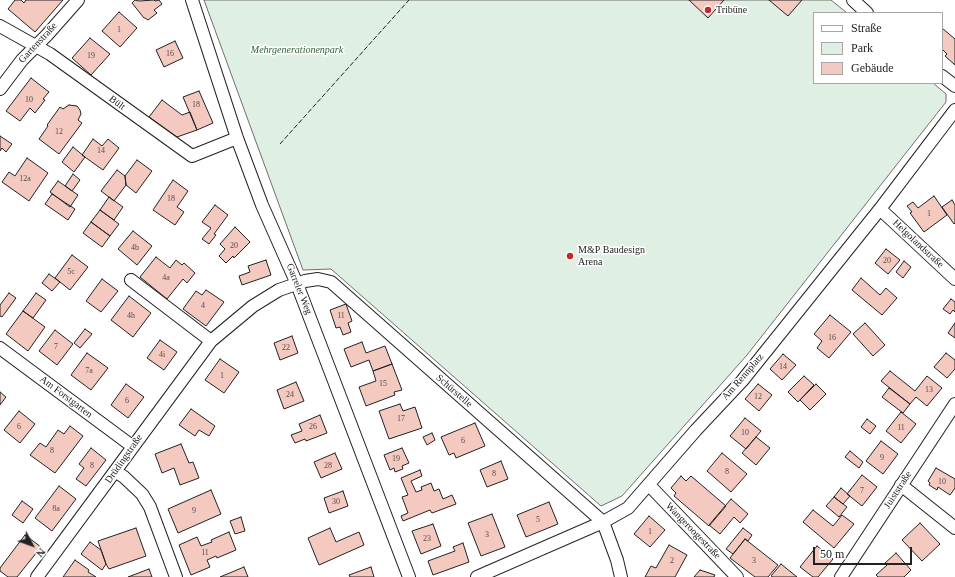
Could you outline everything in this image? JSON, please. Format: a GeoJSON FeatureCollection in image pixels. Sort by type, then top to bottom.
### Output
{"type":"FeatureCollection","features":[{"type":"Feature","properties":{"kind":"street","name":"Gartenstraße"},"geometry":{"type":"LineString","coordinates":[[0,89],[22,60],[47,35],[78,0]]}},
{"type":"Feature","properties":{"kind":"street","name":"Garreler Weg"},"geometry":{"type":"LineString","coordinates":[[192,0],[237,138],[262,205],[297,284],[409,577]]}},
{"type":"Feature","properties":{"kind":"street"},"geometry":{"type":"LineString","coordinates":[[853,0],[866,12]]}},
{"type":"Feature","properties":{"kind":"street","name":"Bült"},"geometry":{"type":"LineString","coordinates":[[0,26],[50,54],[192,156],[237,138]]}},
{"type":"Feature","properties":{"kind":"street"},"geometry":{"type":"LineString","coordinates":[[943,77],[955,86]]}},
{"type":"Feature","properties":{"kind":"street","name":"Am Rennplatz"},"geometry":{"type":"LineString","coordinates":[[476,577],[603,522],[628,508],[696,430],[742,381],[880,209],[955,110]]}},
{"type":"Feature","properties":{"kind":"street","name":"Helgolandstraße"},"geometry":{"type":"LineString","coordinates":[[880,209],[955,279]]}},
{"type":"Feature","properties":{"kind":"street","name":"Schürstelle"},"geometry":{"type":"LineString","coordinates":[[297,284],[318,279],[331,282],[603,522]]}},
{"type":"Feature","properties":{"kind":"street"},"geometry":{"type":"LineString","coordinates":[[131,280],[211,341]]}},
{"type":"Feature","properties":{"kind":"street","name":"Drüdingstraße"},"geometry":{"type":"LineString","coordinates":[[37,577],[132,446],[211,341],[253,306],[279,290],[297,284]]}},
{"type":"Feature","properties":{"kind":"street","name":"Am Forstgarten"},"geometry":{"type":"LineString","coordinates":[[0,348],[132,446]]}},
{"type":"Feature","properties":{"kind":"street","name":"Juiststraße"},"geometry":{"type":"LineString","coordinates":[[841,577],[955,404]]}},
{"type":"Feature","properties":{"kind":"street"},"geometry":{"type":"LineString","coordinates":[[115,471],[124,477],[142,494],[150,507],[176,577]]}},
{"type":"Feature","properties":{"kind":"street","name":"Wangeroogestraße"},"geometry":{"type":"LineString","coordinates":[[649,485],[737,577]]}},
{"type":"Feature","properties":{"kind":"street"},"geometry":{"type":"LineString","coordinates":[[901,485],[955,528]]}},
{"type":"Feature","properties":{"kind":"street"},"geometry":{"type":"LineString","coordinates":[[603,522],[622,577]]}},
{"type":"Feature","properties":{"kind":"green space","name":"M&P Baudesign Arena"},"geometry":{"type":"Polygon","coordinates":[[[204,0],[831,0],[846,12],[813,12],[813,84],[934,84],[946,94],[946,102],[747,355],[622,496],[601,506],[331,269],[303,270],[204,0]]]}},
{"type":"Feature","properties":{"kind":"building"},"geometry":{"type":"Polygon","coordinates":[[[15,0],[21,0],[24,3],[26,0],[63,0],[35,32],[8,9],[15,0]]]}},
{"type":"Feature","properties":{"kind":"building"},"geometry":{"type":"Polygon","coordinates":[[[135,0],[159,0],[162,4],[154,10],[157,13],[148,20],[144,18],[132,3],[135,0]]]}},
{"type":"Feature","properties":{"kind":"building","name":"Tribüne"},"geometry":{"type":"Polygon","coordinates":[[[689,0],[724,0],[708,18],[689,0]]]}},
{"type":"Feature","properties":{"kind":"building"},"geometry":{"type":"Polygon","coordinates":[[[769,0],[802,0],[788,16],[769,0]]]}},
{"type":"Feature","properties":{"kind":"building"},"geometry":{"type":"Polygon","coordinates":[[[119,12],[137,28],[120,47],[102,31],[119,12]]]}},
{"type":"Feature","properties":{"kind":"building"},"geometry":{"type":"Polygon","coordinates":[[[943,29],[955,39],[955,65],[945,56],[947,54],[943,50],[943,29]]]}},
{"type":"Feature","properties":{"kind":"building"},"geometry":{"type":"Polygon","coordinates":[[[90,38],[110,54],[91,75],[72,58],[90,38]]]}},
{"type":"Feature","properties":{"kind":"building"},"geometry":{"type":"Polygon","coordinates":[[[175,41],[183,58],[164,67],[156,50],[175,41]]]}},
{"type":"Feature","properties":{"kind":"building"},"geometry":{"type":"Polygon","coordinates":[[[31,78],[49,92],[35,113],[30,108],[20,121],[6,111],[31,78]]]}},
{"type":"Feature","properties":{"kind":"building"},"geometry":{"type":"Polygon","coordinates":[[[199,91],[213,123],[197,130],[183,97],[199,91]]]}},
{"type":"Feature","properties":{"kind":"building"},"geometry":{"type":"Polygon","coordinates":[[[162,100],[182,115],[190,112],[197,130],[177,137],[149,117],[162,100]]]}},
{"type":"Feature","properties":{"kind":"building"},"geometry":{"type":"Polygon","coordinates":[[[69,105],[77,106],[80,110],[81,114],[78,120],[82,123],[59,154],[39,139],[60,107],[63,109],[69,105]]]}},
{"type":"Feature","properties":{"kind":"building"},"geometry":{"type":"Polygon","coordinates":[[[0,136],[12,144],[6,152],[2,148],[0,151],[0,136]]]}},
{"type":"Feature","properties":{"kind":"building"},"geometry":{"type":"Polygon","coordinates":[[[93,139],[102,146],[108,139],[119,148],[103,170],[82,155],[93,139]]]}},
{"type":"Feature","properties":{"kind":"building"},"geometry":{"type":"Polygon","coordinates":[[[73,147],[85,157],[74,172],[62,162],[73,147]]]}},
{"type":"Feature","properties":{"kind":"building"},"geometry":{"type":"Polygon","coordinates":[[[27,158],[48,173],[29,201],[2,182],[9,172],[15,176],[27,158]]]}},
{"type":"Feature","properties":{"kind":"building"},"geometry":{"type":"Polygon","coordinates":[[[137,160],[152,171],[136,193],[126,185],[125,176],[137,160]]]}},
{"type":"Feature","properties":{"kind":"building"},"geometry":{"type":"Polygon","coordinates":[[[117,170],[125,176],[126,185],[114,201],[101,191],[117,170]]]}},
{"type":"Feature","properties":{"kind":"building"},"geometry":{"type":"Polygon","coordinates":[[[73,174],[80,180],[72,191],[65,186],[73,174]]]}},
{"type":"Feature","properties":{"kind":"building"},"geometry":{"type":"Polygon","coordinates":[[[173,180],[188,191],[177,207],[184,212],[175,225],[153,210],[173,180]]]}},
{"type":"Feature","properties":{"kind":"building"},"geometry":{"type":"Polygon","coordinates":[[[58,181],[78,195],[70,207],[50,192],[58,181]]]}},
{"type":"Feature","properties":{"kind":"building"},"geometry":{"type":"Polygon","coordinates":[[[52,194],[75,209],[68,220],[45,204],[52,194]]]}},
{"type":"Feature","properties":{"kind":"building"},"geometry":{"type":"Polygon","coordinates":[[[934,196],[947,215],[924,232],[910,213],[912,212],[907,206],[913,202],[918,208],[934,196]]]}},
{"type":"Feature","properties":{"kind":"building"},"geometry":{"type":"Polygon","coordinates":[[[109,197],[123,207],[114,220],[100,210],[109,197]]]}},
{"type":"Feature","properties":{"kind":"building"},"geometry":{"type":"Polygon","coordinates":[[[952,200],[955,205],[954,224],[942,207],[952,200]]]}},
{"type":"Feature","properties":{"kind":"building"},"geometry":{"type":"Polygon","coordinates":[[[215,205],[228,215],[214,234],[216,235],[209,244],[202,239],[211,228],[202,222],[215,205]]]}},
{"type":"Feature","properties":{"kind":"building"},"geometry":{"type":"Polygon","coordinates":[[[100,210],[119,224],[110,236],[91,222],[100,210]]]}},
{"type":"Feature","properties":{"kind":"building"},"geometry":{"type":"Polygon","coordinates":[[[91,222],[110,236],[102,247],[83,233],[91,222]]]}},
{"type":"Feature","properties":{"kind":"building"},"geometry":{"type":"Polygon","coordinates":[[[235,227],[250,242],[234,258],[233,256],[226,263],[219,256],[225,249],[220,244],[235,227]]]}},
{"type":"Feature","properties":{"kind":"building"},"geometry":{"type":"Polygon","coordinates":[[[133,231],[152,246],[137,265],[118,249],[133,231]]]}},
{"type":"Feature","properties":{"kind":"building"},"geometry":{"type":"Polygon","coordinates":[[[886,249],[900,260],[888,274],[875,263],[886,249]]]}},
{"type":"Feature","properties":{"kind":"building"},"geometry":{"type":"Polygon","coordinates":[[[72,255],[88,267],[70,290],[55,278],[72,255]]]}},
{"type":"Feature","properties":{"kind":"building"},"geometry":{"type":"Polygon","coordinates":[[[156,257],[170,268],[176,260],[182,265],[184,263],[195,273],[187,283],[183,279],[167,299],[140,277],[156,257]]]}},
{"type":"Feature","properties":{"kind":"building"},"geometry":{"type":"Polygon","coordinates":[[[266,260],[271,275],[242,285],[239,276],[250,272],[248,266],[266,260]]]}},
{"type":"Feature","properties":{"kind":"building"},"geometry":{"type":"Polygon","coordinates":[[[904,261],[911,267],[903,278],[896,272],[904,261]]]}},
{"type":"Feature","properties":{"kind":"building"},"geometry":{"type":"Polygon","coordinates":[[[49,274],[60,282],[52,291],[42,283],[49,274]]]}},
{"type":"Feature","properties":{"kind":"building"},"geometry":{"type":"Polygon","coordinates":[[[861,278],[880,295],[886,288],[897,298],[882,315],[852,290],[861,278]]]}},
{"type":"Feature","properties":{"kind":"building"},"geometry":{"type":"Polygon","coordinates":[[[102,279],[118,291],[101,312],[86,301],[102,279]]]}},
{"type":"Feature","properties":{"kind":"building"},"geometry":{"type":"Polygon","coordinates":[[[206,290],[224,302],[206,326],[183,309],[196,291],[202,295],[206,290]]]}},
{"type":"Feature","properties":{"kind":"building"},"geometry":{"type":"Polygon","coordinates":[[[9,293],[16,298],[2,317],[0,316],[0,305],[9,293]]]}},
{"type":"Feature","properties":{"kind":"building"},"geometry":{"type":"Polygon","coordinates":[[[36,293],[46,300],[33,318],[23,311],[36,293]]]}},
{"type":"Feature","properties":{"kind":"building"},"geometry":{"type":"Polygon","coordinates":[[[129,296],[151,313],[133,337],[111,320],[129,296]]]}},
{"type":"Feature","properties":{"kind":"building"},"geometry":{"type":"Polygon","coordinates":[[[951,299],[955,302],[955,312],[953,310],[950,314],[943,309],[951,299]]]}},
{"type":"Feature","properties":{"kind":"building"},"geometry":{"type":"Polygon","coordinates":[[[346,304],[352,321],[348,323],[351,332],[343,335],[340,327],[336,328],[330,310],[346,304]]]}},
{"type":"Feature","properties":{"kind":"building"},"geometry":{"type":"Polygon","coordinates":[[[23,311],[45,327],[28,351],[6,334],[23,311]]]}},
{"type":"Feature","properties":{"kind":"building"},"geometry":{"type":"Polygon","coordinates":[[[830,315],[851,332],[829,358],[817,348],[822,341],[814,334],[830,315]]]}},
{"type":"Feature","properties":{"kind":"building"},"geometry":{"type":"Polygon","coordinates":[[[865,323],[885,345],[873,356],[853,334],[865,323]]]}},
{"type":"Feature","properties":{"kind":"building"},"geometry":{"type":"Polygon","coordinates":[[[955,323],[955,338],[948,333],[955,323]]]}},
{"type":"Feature","properties":{"kind":"building"},"geometry":{"type":"Polygon","coordinates":[[[85,329],[92,334],[80,348],[74,343],[85,329]]]}},
{"type":"Feature","properties":{"kind":"building"},"geometry":{"type":"Polygon","coordinates":[[[55,330],[73,344],[57,365],[39,351],[55,330]]]}},
{"type":"Feature","properties":{"kind":"building"},"geometry":{"type":"Polygon","coordinates":[[[292,336],[298,353],[280,360],[274,343],[292,336]]]}},
{"type":"Feature","properties":{"kind":"building"},"geometry":{"type":"Polygon","coordinates":[[[160,340],[177,352],[164,370],[147,358],[160,340]]]}},
{"type":"Feature","properties":{"kind":"building"},"geometry":{"type":"Polygon","coordinates":[[[362,342],[366,353],[385,346],[392,364],[373,371],[369,360],[351,367],[344,349],[362,342]]]}},
{"type":"Feature","properties":{"kind":"building"},"geometry":{"type":"Polygon","coordinates":[[[87,353],[108,368],[91,390],[71,375],[87,353]]]}},
{"type":"Feature","properties":{"kind":"building"},"geometry":{"type":"Polygon","coordinates":[[[946,353],[955,360],[955,369],[947,378],[934,367],[946,353]]]}},
{"type":"Feature","properties":{"kind":"building"},"geometry":{"type":"Polygon","coordinates":[[[783,354],[796,365],[782,380],[770,369],[783,354]]]}},
{"type":"Feature","properties":{"kind":"building"},"geometry":{"type":"Polygon","coordinates":[[[220,359],[239,372],[224,393],[205,380],[220,359]]]}},
{"type":"Feature","properties":{"kind":"building"},"geometry":{"type":"Polygon","coordinates":[[[392,364],[402,390],[394,392],[395,395],[366,406],[359,387],[376,381],[373,371],[392,364]]]}},
{"type":"Feature","properties":{"kind":"building"},"geometry":{"type":"Polygon","coordinates":[[[890,371],[915,391],[927,376],[942,388],[927,406],[916,397],[910,404],[881,381],[890,371]]]}},
{"type":"Feature","properties":{"kind":"building"},"geometry":{"type":"Polygon","coordinates":[[[804,376],[814,385],[798,402],[788,392],[804,376]]]}},
{"type":"Feature","properties":{"kind":"building"},"geometry":{"type":"Polygon","coordinates":[[[296,382],[304,401],[284,409],[277,390],[296,382]]]}},
{"type":"Feature","properties":{"kind":"building"},"geometry":{"type":"Polygon","coordinates":[[[126,384],[144,397],[128,418],[111,405],[126,384]]]}},
{"type":"Feature","properties":{"kind":"building"},"geometry":{"type":"Polygon","coordinates":[[[758,384],[772,395],[759,411],[745,399],[758,384]]]}},
{"type":"Feature","properties":{"kind":"building"},"geometry":{"type":"Polygon","coordinates":[[[816,384],[826,394],[810,410],[800,400],[816,384]]]}},
{"type":"Feature","properties":{"kind":"building"},"geometry":{"type":"Polygon","coordinates":[[[889,388],[910,404],[903,413],[882,397],[889,388]]]}},
{"type":"Feature","properties":{"kind":"building"},"geometry":{"type":"Polygon","coordinates":[[[0,392],[6,397],[0,405],[0,392]]]}},
{"type":"Feature","properties":{"kind":"building"},"geometry":{"type":"Polygon","coordinates":[[[400,404],[403,411],[415,407],[422,428],[389,439],[379,411],[400,404]]]}},
{"type":"Feature","properties":{"kind":"building"},"geometry":{"type":"Polygon","coordinates":[[[191,409],[215,426],[209,436],[199,430],[195,436],[179,425],[191,409]]]}},
{"type":"Feature","properties":{"kind":"building"},"geometry":{"type":"Polygon","coordinates":[[[19,411],[35,424],[20,443],[4,430],[19,411]]]}},
{"type":"Feature","properties":{"kind":"building"},"geometry":{"type":"Polygon","coordinates":[[[901,412],[916,424],[901,443],[886,431],[901,412]]]}},
{"type":"Feature","properties":{"kind":"building"},"geometry":{"type":"Polygon","coordinates":[[[320,415],[327,433],[306,441],[305,439],[295,443],[291,435],[302,431],[299,424],[320,415]]]}},
{"type":"Feature","properties":{"kind":"building"},"geometry":{"type":"Polygon","coordinates":[[[745,418],[761,431],[746,449],[730,436],[745,418]]]}},
{"type":"Feature","properties":{"kind":"building"},"geometry":{"type":"Polygon","coordinates":[[[867,419],[876,426],[870,434],[861,427],[867,419]]]}},
{"type":"Feature","properties":{"kind":"building"},"geometry":{"type":"Polygon","coordinates":[[[475,423],[485,446],[456,458],[454,453],[449,455],[441,437],[475,423]]]}},
{"type":"Feature","properties":{"kind":"building"},"geometry":{"type":"Polygon","coordinates":[[[70,426],[83,436],[55,473],[30,455],[40,443],[46,447],[58,430],[64,434],[70,426]]]}},
{"type":"Feature","properties":{"kind":"building"},"geometry":{"type":"Polygon","coordinates":[[[432,433],[435,440],[427,445],[423,437],[432,433]]]}},
{"type":"Feature","properties":{"kind":"building"},"geometry":{"type":"Polygon","coordinates":[[[756,437],[770,448],[756,465],[742,453],[756,437]]]}},
{"type":"Feature","properties":{"kind":"building"},"geometry":{"type":"Polygon","coordinates":[[[881,441],[898,454],[883,474],[866,461],[881,441]]]}},
{"type":"Feature","properties":{"kind":"building"},"geometry":{"type":"Polygon","coordinates":[[[181,444],[189,463],[193,462],[199,478],[180,485],[174,468],[162,473],[155,454],[181,444]]]}},
{"type":"Feature","properties":{"kind":"building"},"geometry":{"type":"Polygon","coordinates":[[[91,448],[106,460],[86,486],[76,479],[84,468],[79,464],[91,448]]]}},
{"type":"Feature","properties":{"kind":"building"},"geometry":{"type":"Polygon","coordinates":[[[402,448],[409,463],[402,466],[403,469],[395,472],[394,468],[390,470],[384,455],[402,448]]]}},
{"type":"Feature","properties":{"kind":"building"},"geometry":{"type":"Polygon","coordinates":[[[850,451],[863,462],[859,468],[845,457],[850,451]]]}},
{"type":"Feature","properties":{"kind":"building"},"geometry":{"type":"Polygon","coordinates":[[[335,453],[342,469],[321,478],[314,462],[335,453]]]}},
{"type":"Feature","properties":{"kind":"building"},"geometry":{"type":"Polygon","coordinates":[[[722,453],[747,474],[731,492],[707,471],[722,453]]]}},
{"type":"Feature","properties":{"kind":"building"},"geometry":{"type":"Polygon","coordinates":[[[501,461],[508,479],[487,487],[480,470],[501,461]]]}},
{"type":"Feature","properties":{"kind":"building"},"geometry":{"type":"Polygon","coordinates":[[[936,468],[955,479],[955,488],[950,495],[938,487],[937,490],[929,485],[930,483],[928,481],[936,468]]]}},
{"type":"Feature","properties":{"kind":"building"},"geometry":{"type":"Polygon","coordinates":[[[420,470],[422,476],[411,481],[416,492],[422,490],[421,487],[431,483],[434,491],[439,489],[443,499],[452,495],[456,504],[432,513],[430,510],[403,521],[401,516],[408,513],[402,497],[408,495],[401,478],[420,470]]]}},
{"type":"Feature","properties":{"kind":"building"},"geometry":{"type":"Polygon","coordinates":[[[862,475],[877,487],[862,506],[847,494],[862,475]]]}},
{"type":"Feature","properties":{"kind":"building"},"geometry":{"type":"Polygon","coordinates":[[[681,476],[686,481],[691,476],[726,506],[709,526],[674,496],[676,493],[671,488],[681,476]]]}},
{"type":"Feature","properties":{"kind":"building"},"geometry":{"type":"Polygon","coordinates":[[[59,486],[76,499],[52,531],[35,518],[59,486]]]}},
{"type":"Feature","properties":{"kind":"building"},"geometry":{"type":"Polygon","coordinates":[[[841,488],[850,496],[843,504],[834,497],[841,488]]]}},
{"type":"Feature","properties":{"kind":"building"},"geometry":{"type":"Polygon","coordinates":[[[211,490],[221,514],[178,533],[168,509],[211,490]]]}},
{"type":"Feature","properties":{"kind":"building"},"geometry":{"type":"Polygon","coordinates":[[[343,491],[348,506],[329,513],[324,498],[343,491]]]}},
{"type":"Feature","properties":{"kind":"building"},"geometry":{"type":"Polygon","coordinates":[[[834,497],[847,507],[839,517],[826,506],[834,497]]]}},
{"type":"Feature","properties":{"kind":"building"},"geometry":{"type":"Polygon","coordinates":[[[731,499],[748,514],[740,523],[734,517],[720,534],[709,525],[731,499]]]}},
{"type":"Feature","properties":{"kind":"building"},"geometry":{"type":"Polygon","coordinates":[[[22,501],[33,509],[23,523],[12,515],[22,501]]]}},
{"type":"Feature","properties":{"kind":"building"},"geometry":{"type":"Polygon","coordinates":[[[549,502],[558,524],[526,537],[517,515],[549,502]]]}},
{"type":"Feature","properties":{"kind":"building"},"geometry":{"type":"Polygon","coordinates":[[[813,510],[833,526],[842,515],[854,524],[834,548],[803,522],[813,510]]]}},
{"type":"Feature","properties":{"kind":"building"},"geometry":{"type":"Polygon","coordinates":[[[492,514],[505,547],[481,556],[468,523],[492,514]]]}},
{"type":"Feature","properties":{"kind":"building"},"geometry":{"type":"Polygon","coordinates":[[[649,516],[665,530],[650,547],[634,534],[649,516]]]}},
{"type":"Feature","properties":{"kind":"building"},"geometry":{"type":"Polygon","coordinates":[[[241,517],[245,531],[235,534],[230,521],[241,517]]]}},
{"type":"Feature","properties":{"kind":"building"},"geometry":{"type":"Polygon","coordinates":[[[920,523],[940,544],[922,561],[902,540],[920,523]]]}},
{"type":"Feature","properties":{"kind":"building"},"geometry":{"type":"Polygon","coordinates":[[[433,524],[441,546],[421,554],[412,531],[433,524]]]}},
{"type":"Feature","properties":{"kind":"building"},"geometry":{"type":"Polygon","coordinates":[[[136,528],[146,556],[109,569],[98,541],[136,528]]]}},
{"type":"Feature","properties":{"kind":"building"},"geometry":{"type":"Polygon","coordinates":[[[330,528],[336,542],[359,532],[364,545],[319,565],[308,538],[330,528]]]}},
{"type":"Feature","properties":{"kind":"building"},"geometry":{"type":"Polygon","coordinates":[[[743,528],[752,535],[748,541],[745,539],[733,554],[726,549],[743,528]]]}},
{"type":"Feature","properties":{"kind":"building"},"geometry":{"type":"Polygon","coordinates":[[[229,532],[236,550],[217,558],[216,556],[207,560],[210,567],[191,575],[179,545],[197,537],[201,546],[212,542],[211,540],[229,532]]]}},
{"type":"Feature","properties":{"kind":"building"},"geometry":{"type":"Polygon","coordinates":[[[25,535],[41,547],[17,577],[8,577],[0,571],[0,568],[25,535]]]}},
{"type":"Feature","properties":{"kind":"building"},"geometry":{"type":"Polygon","coordinates":[[[745,539],[778,565],[768,577],[755,577],[730,558],[745,539]]]}},
{"type":"Feature","properties":{"kind":"building"},"geometry":{"type":"Polygon","coordinates":[[[90,542],[101,550],[106,564],[102,570],[81,554],[90,542]]]}},
{"type":"Feature","properties":{"kind":"building"},"geometry":{"type":"Polygon","coordinates":[[[463,543],[469,562],[433,575],[428,561],[455,551],[453,547],[463,543]]]}},
{"type":"Feature","properties":{"kind":"building"},"geometry":{"type":"Polygon","coordinates":[[[669,545],[687,555],[675,577],[645,577],[651,566],[656,568],[669,545]]]}},
{"type":"Feature","properties":{"kind":"building"},"geometry":{"type":"Polygon","coordinates":[[[817,546],[833,559],[818,577],[813,577],[800,567],[817,546]]]}},
{"type":"Feature","properties":{"kind":"building"},"geometry":{"type":"Polygon","coordinates":[[[896,553],[911,570],[904,577],[878,577],[876,575],[887,565],[885,563],[896,553]]]}},
{"type":"Feature","properties":{"kind":"building"},"geometry":{"type":"Polygon","coordinates":[[[75,560],[89,570],[88,572],[96,577],[63,577],[75,560]]]}},
{"type":"Feature","properties":{"kind":"building"},"geometry":{"type":"Polygon","coordinates":[[[781,564],[797,577],[771,576],[781,564]]]}},
{"type":"Feature","properties":{"kind":"building"},"geometry":{"type":"Polygon","coordinates":[[[244,567],[248,577],[220,577],[244,567]]]}},
{"type":"Feature","properties":{"kind":"building"},"geometry":{"type":"Polygon","coordinates":[[[371,567],[374,577],[350,577],[349,575],[371,567]]]}},
{"type":"Feature","properties":{"kind":"building"},"geometry":{"type":"Polygon","coordinates":[[[149,569],[152,577],[128,577],[149,569]]]}},
{"type":"Feature","properties":{"kind":"building"},"geometry":{"type":"Polygon","coordinates":[[[700,570],[715,575],[714,577],[694,577],[700,570]]]}},
{"type":"Feature","properties":{"kind":"fence"},"geometry":{"type":"LineString","coordinates":[[280,144],[409,0]]}},
{"type":"Feature","properties":{"kind":"place","name":"Tribüne"},"geometry":{"type":"Point","coordinates":[708,10]}},
{"type":"Feature","properties":{"kind":"place","name":"M&P Baudesign Arena"},"geometry":{"type":"Point","coordinates":[570,256]}},
{"type":"Feature","properties":{"kind":"park label","name":"Mehrgenerationenpark"},"geometry":{"type":"Point","coordinates":[297,50]}}]}
